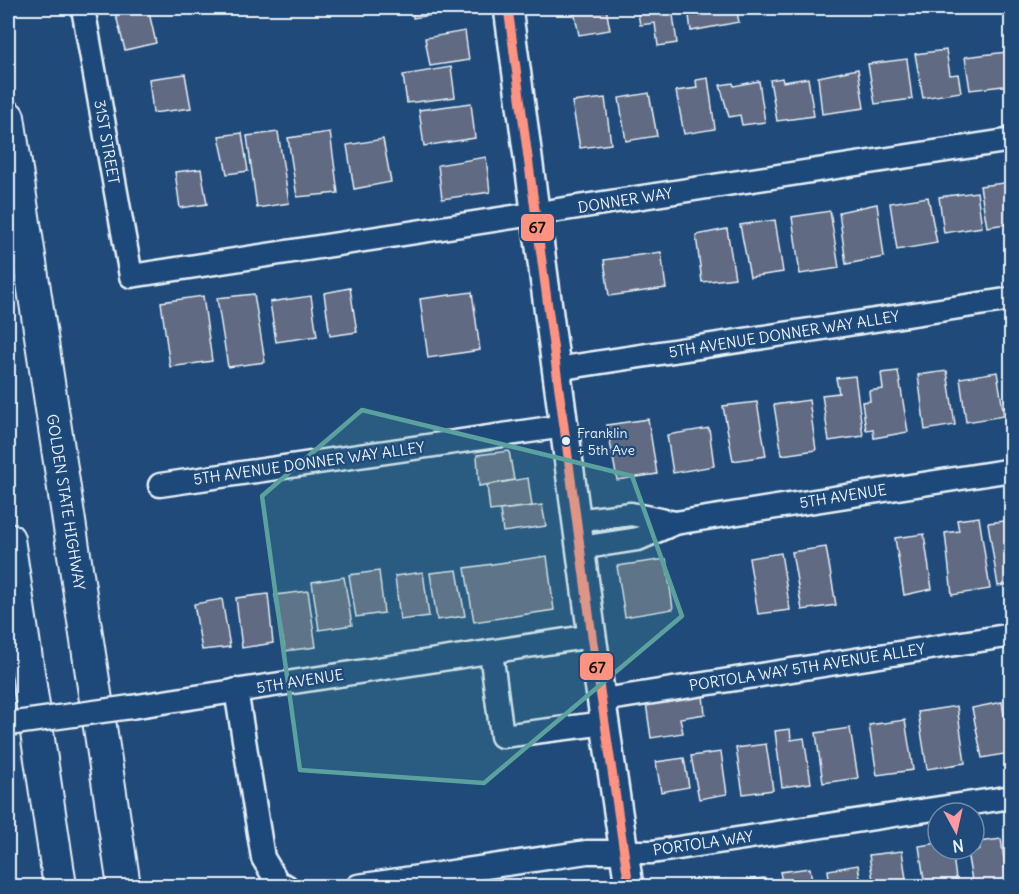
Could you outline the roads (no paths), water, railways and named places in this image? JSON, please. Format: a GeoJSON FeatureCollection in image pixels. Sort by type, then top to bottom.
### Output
{"type":"FeatureCollection","features":[{"type":"Feature","properties":{"kind":"highway","name":"GOLDEN STATE HIGHWAY"},"geometry":{"type":"LineString","coordinates":[[8,117],[124,886]]}},
{"type":"Feature","properties":{"kind":"highway"},"geometry":{"type":"LineString","coordinates":[[8,539],[60,886]]}},
{"type":"Feature","properties":{"kind":"highway"},"geometry":{"type":"LineString","coordinates":[[111,801],[130,886]]}},
{"type":"Feature","properties":{"kind":"main road"},"geometry":{"type":"LineString","coordinates":[[508,8],[576,521],[629,886]]}},
{"type":"Feature","properties":{"kind":"street","name":"31ST STREET"},"geometry":{"type":"LineString","coordinates":[[83,8],[131,276]]}},
{"type":"Feature","properties":{"kind":"street","name":"DONNER WAY"},"geometry":{"type":"LineString","coordinates":[[131,276],[1011,140]]}},
{"type":"Feature","properties":{"kind":"street","name":"5TH AVENUE DONNER WAY ALLEY"},"geometry":{"type":"LineString","coordinates":[[556,369],[1011,299]]}},
{"type":"Feature","properties":{"kind":"street","name":"5TH AVENUE DONNER WAY ALLEY"},"geometry":{"type":"LineString","coordinates":[[160,485],[564,426]]}},
{"type":"Feature","properties":{"kind":"street","name":"5TH AVENUE"},"geometry":{"type":"LineString","coordinates":[[580,548],[638,539],[675,523],[1011,470]]}},
{"type":"Feature","properties":{"kind":"street","name":"5TH AVENUE"},"geometry":{"type":"LineString","coordinates":[[576,521],[631,514],[675,523]]}},
{"type":"Feature","properties":{"kind":"street","name":"PORTOLA WAY 5TH AVENUE ALLEY"},"geometry":{"type":"LineString","coordinates":[[491,652],[502,736],[604,711],[1011,634]]}},
{"type":"Feature","properties":{"kind":"street","name":"5TH AVENUE"},"geometry":{"type":"LineString","coordinates":[[8,724],[592,636]]}},
{"type":"Feature","properties":{"kind":"street"},"geometry":{"type":"LineString","coordinates":[[236,690],[263,858],[278,883],[286,886]]}},
{"type":"Feature","properties":{"kind":"street","name":"PORTOLA WAY"},"geometry":{"type":"LineString","coordinates":[[358,886],[587,852],[652,852],[1011,797]]}},
{"type":"Feature","properties":{"kind":"place","name":"Franklin + 5th Ave"},"geometry":{"type":"Point","coordinates":[566,441]}}]}
